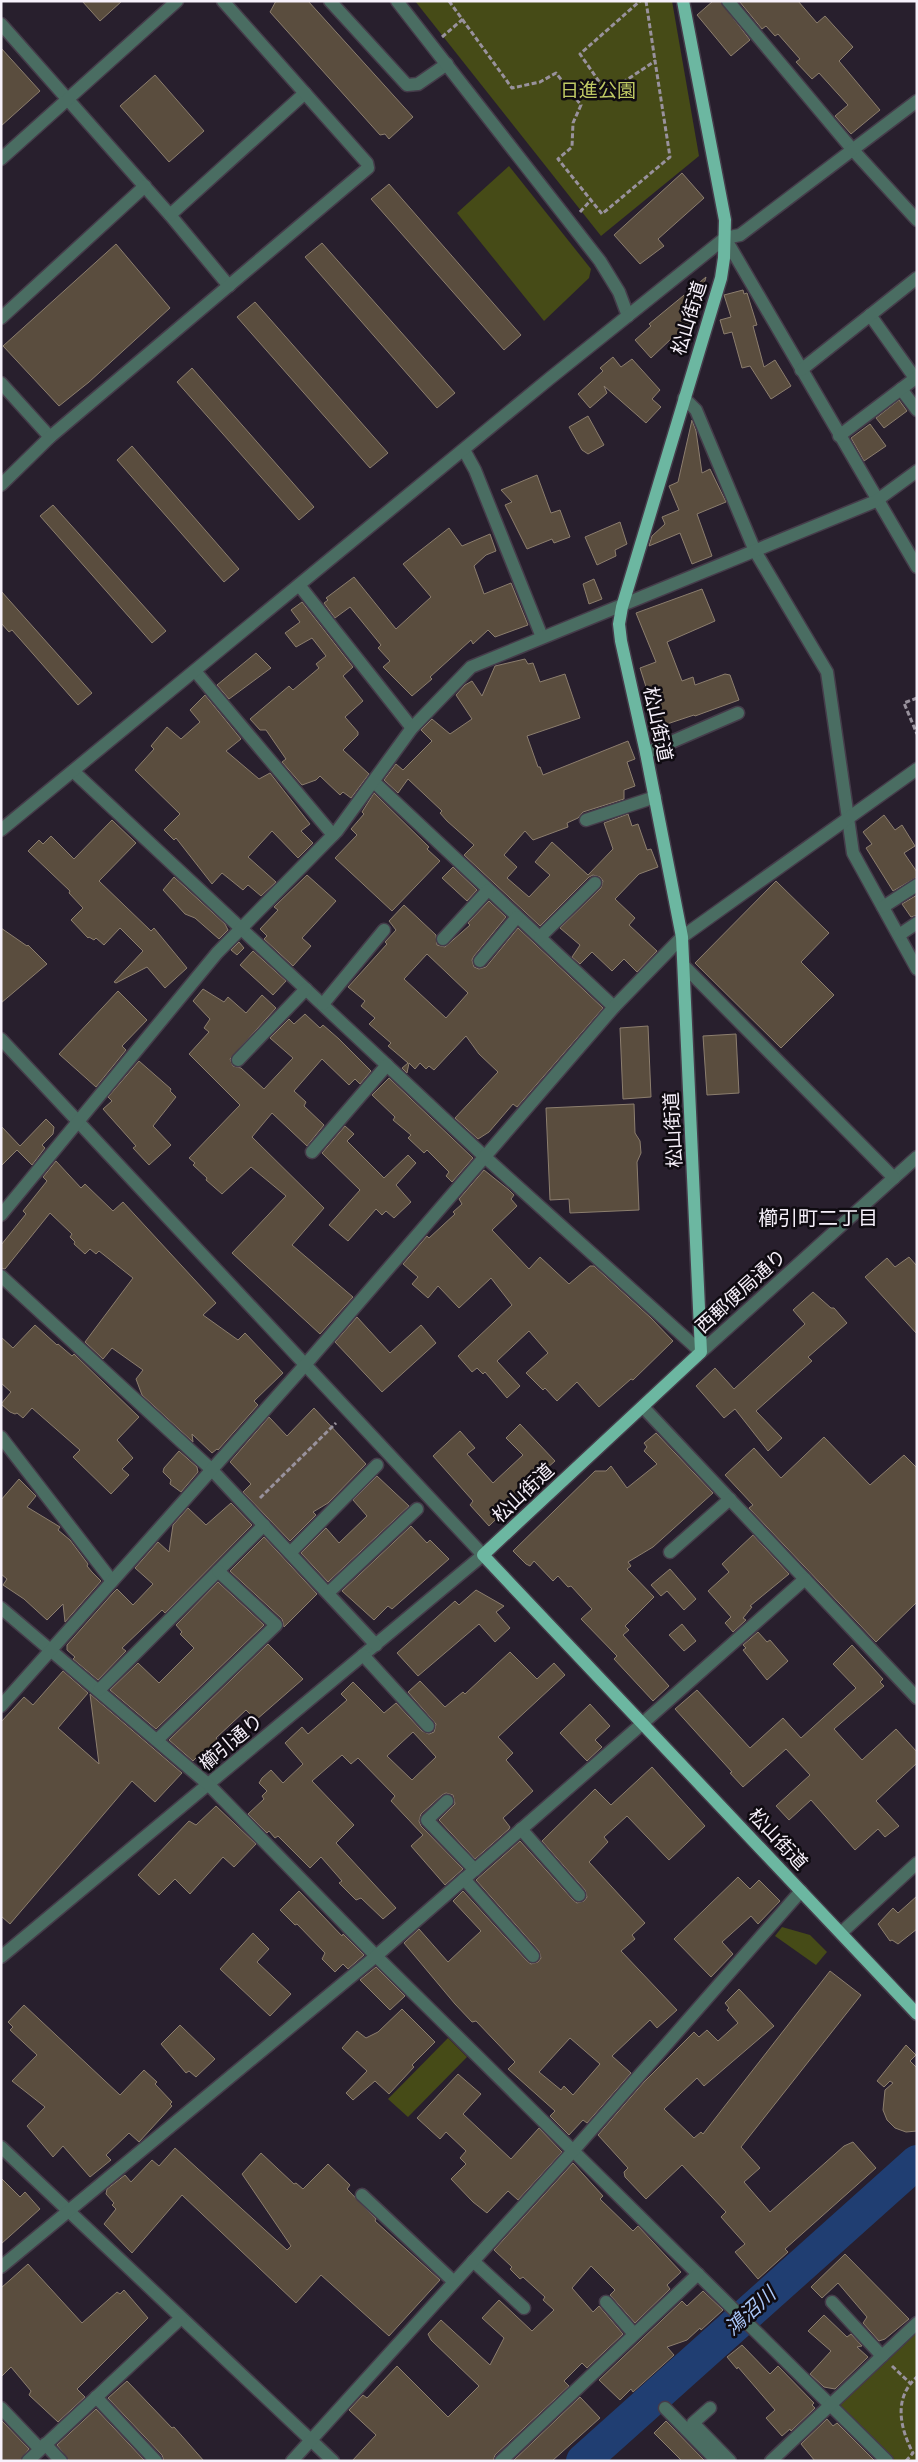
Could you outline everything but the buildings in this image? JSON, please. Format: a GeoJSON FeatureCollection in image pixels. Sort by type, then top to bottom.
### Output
{"type":"FeatureCollection","features":[{"type":"Feature","properties":{"kind":"main road","name":"松山街道"},"geometry":{"type":"LineString","coordinates":[[683,1],[724,220],[725,238],[721,278],[622,607],[619,624],[682,937],[701,1352],[483,1555],[917,2014]]}},
{"type":"Feature","properties":{"kind":"street"},"geometry":{"type":"LineString","coordinates":[[1,159],[177,1]]}},
{"type":"Feature","properties":{"kind":"street"},"geometry":{"type":"LineString","coordinates":[[1,485],[50,437],[368,168],[367,164],[222,1]]}},
{"type":"Feature","properties":{"kind":"street"},"geometry":{"type":"LineString","coordinates":[[330,1],[407,85],[418,84],[447,64]]}},
{"type":"Feature","properties":{"kind":"street"},"geometry":{"type":"LineString","coordinates":[[397,1],[600,261],[619,292],[628,316]]}},
{"type":"Feature","properties":{"kind":"street"},"geometry":{"type":"LineString","coordinates":[[728,1],[852,149],[917,220]]}},
{"type":"Feature","properties":{"kind":"street"},"geometry":{"type":"LineString","coordinates":[[1,24],[145,186],[229,286]]}},
{"type":"Feature","properties":{"kind":"street"},"geometry":{"type":"LineString","coordinates":[[170,215],[304,93]]}},
{"type":"Feature","properties":{"kind":"street"},"geometry":{"type":"LineString","coordinates":[[1,830],[725,238],[740,234],[917,101]]}},
{"type":"Feature","properties":{"kind":"street"},"geometry":{"type":"LineString","coordinates":[[1,318],[145,186]]}},
{"type":"Feature","properties":{"kind":"street"},"geometry":{"type":"LineString","coordinates":[[725,238],[876,501],[917,567]]}},
{"type":"Feature","properties":{"kind":"street"},"geometry":{"type":"LineString","coordinates":[[801,370],[917,278]]}},
{"type":"Feature","properties":{"kind":"street"},"geometry":{"type":"LineString","coordinates":[[839,436],[916,378],[870,314]]}},
{"type":"Feature","properties":{"kind":"street"},"geometry":{"type":"LineString","coordinates":[[1,383],[50,437]]}},
{"type":"Feature","properties":{"kind":"street"},"geometry":{"type":"LineString","coordinates":[[902,389],[917,410]]}},
{"type":"Feature","properties":{"kind":"street"},"geometry":{"type":"LineString","coordinates":[[684,398],[696,410],[756,551],[827,672],[853,853],[917,969]]}},
{"type":"Feature","properties":{"kind":"street"},"geometry":{"type":"LineString","coordinates":[[464,450],[475,470],[542,636]]}},
{"type":"Feature","properties":{"kind":"street"},"geometry":{"type":"LineString","coordinates":[[1,1215],[217,953],[333,835],[374,782],[412,728],[471,667],[542,636],[622,607],[876,501],[917,471]]}},
{"type":"Feature","properties":{"kind":"street"},"geometry":{"type":"LineString","coordinates":[[299,585],[412,728]]}},
{"type":"Feature","properties":{"kind":"street"},"geometry":{"type":"LineString","coordinates":[[195,671],[333,835]]}},
{"type":"Feature","properties":{"kind":"street"},"geometry":{"type":"LineString","coordinates":[[646,753],[738,713]]}},
{"type":"Feature","properties":{"kind":"street"},"geometry":{"type":"LineString","coordinates":[[1,1706],[305,1365],[614,1007],[682,937],[917,769]]}},
{"type":"Feature","properties":{"kind":"street"},"geometry":{"type":"LineString","coordinates":[[73,771],[485,1157],[701,1352]]}},
{"type":"Feature","properties":{"kind":"street"},"geometry":{"type":"LineString","coordinates":[[374,782],[614,1007]]}},
{"type":"Feature","properties":{"kind":"street"},"geometry":{"type":"LineString","coordinates":[[586,820],[655,797]]}},
{"type":"Feature","properties":{"kind":"street"},"geometry":{"type":"LineString","coordinates":[[540,938],[595,883]]}},
{"type":"Feature","properties":{"kind":"street"},"geometry":{"type":"LineString","coordinates":[[883,907],[917,885]]}},
{"type":"Feature","properties":{"kind":"street"},"geometry":{"type":"LineString","coordinates":[[444,939],[488,890]]}},
{"type":"Feature","properties":{"kind":"street"},"geometry":{"type":"LineString","coordinates":[[480,961],[517,917]]}},
{"type":"Feature","properties":{"kind":"street"},"geometry":{"type":"LineString","coordinates":[[899,935],[917,923]]}},
{"type":"Feature","properties":{"kind":"street"},"geometry":{"type":"LineString","coordinates":[[323,1004],[384,930]]}},
{"type":"Feature","properties":{"kind":"street"},"geometry":{"type":"LineString","coordinates":[[684,966],[894,1178]]}},
{"type":"Feature","properties":{"kind":"street"},"geometry":{"type":"LineString","coordinates":[[238,1060],[306,989]]}},
{"type":"Feature","properties":{"kind":"street"},"geometry":{"type":"LineString","coordinates":[[1,1039],[483,1555]]}},
{"type":"Feature","properties":{"kind":"street"},"geometry":{"type":"LineString","coordinates":[[312,1152],[387,1065]]}},
{"type":"Feature","properties":{"kind":"street","name":"西郵便局通り"},"geometry":{"type":"LineString","coordinates":[[701,1352],[917,1157]]}},
{"type":"Feature","properties":{"kind":"street"},"geometry":{"type":"LineString","coordinates":[[1,1276],[211,1469],[376,1645]]}},
{"type":"Feature","properties":{"kind":"street"},"geometry":{"type":"LineString","coordinates":[[643,1406],[917,1698]]}},
{"type":"Feature","properties":{"kind":"street"},"geometry":{"type":"LineString","coordinates":[[1,1437],[112,1581]]}},
{"type":"Feature","properties":{"kind":"street"},"geometry":{"type":"LineString","coordinates":[[290,1553],[376,1465]]}},
{"type":"Feature","properties":{"kind":"street"},"geometry":{"type":"LineString","coordinates":[[670,1552],[730,1499]]}},
{"type":"Feature","properties":{"kind":"street"},"geometry":{"type":"LineString","coordinates":[[328,1594],[417,1509]]}},
{"type":"Feature","properties":{"kind":"street"},"geometry":{"type":"LineString","coordinates":[[99,1690],[264,1525]]}},
{"type":"Feature","properties":{"kind":"street","name":"櫛引通り"},"geometry":{"type":"LineString","coordinates":[[1,1957],[483,1555]]}},
{"type":"Feature","properties":{"kind":"street"},"geometry":{"type":"LineString","coordinates":[[157,1740],[276,1625],[218,1571]]}},
{"type":"Feature","properties":{"kind":"street"},"geometry":{"type":"LineString","coordinates":[[1,2267],[376,1956],[643,1724],[805,1579]]}},
{"type":"Feature","properties":{"kind":"street"},"geometry":{"type":"LineString","coordinates":[[1,1608],[209,1785],[376,1956],[887,2461]]}},
{"type":"Feature","properties":{"kind":"street"},"geometry":{"type":"LineString","coordinates":[[364,1655],[428,1726]]}},
{"type":"Feature","properties":{"kind":"street"},"geometry":{"type":"LineString","coordinates":[[447,1801],[427,1820],[475,1870]]}},
{"type":"Feature","properties":{"kind":"street"},"geometry":{"type":"LineString","coordinates":[[522,1829],[579,1896]]}},
{"type":"Feature","properties":{"kind":"street"},"geometry":{"type":"LineString","coordinates":[[841,1933],[917,1862]]}},
{"type":"Feature","properties":{"kind":"street"},"geometry":{"type":"LineString","coordinates":[[464,1879],[533,1956]]}},
{"type":"Feature","properties":{"kind":"street"},"geometry":{"type":"LineString","coordinates":[[292,2461],[573,2151],[801,1891]]}},
{"type":"Feature","properties":{"kind":"street"},"geometry":{"type":"LineString","coordinates":[[1,2147],[333,2461]]}},
{"type":"Feature","properties":{"kind":"street"},"geometry":{"type":"LineString","coordinates":[[362,2195],[454,2282]]}},
{"type":"Feature","properties":{"kind":"street"},"geometry":{"type":"LineString","coordinates":[[473,2261],[524,2308]]}},
{"type":"Feature","properties":{"kind":"street"},"geometry":{"type":"LineString","coordinates":[[501,2461],[698,2274]]}},
{"type":"Feature","properties":{"kind":"street"},"geometry":{"type":"LineString","coordinates":[[606,2302],[634,2334]]}},
{"type":"Feature","properties":{"kind":"street"},"geometry":{"type":"LineString","coordinates":[[832,2302],[882,2356]]}},
{"type":"Feature","properties":{"kind":"street"},"geometry":{"type":"LineString","coordinates":[[28,2461],[181,2318]]}},
{"type":"Feature","properties":{"kind":"street"},"geometry":{"type":"LineString","coordinates":[[772,2461],[917,2323]]}},
{"type":"Feature","properties":{"kind":"street"},"geometry":{"type":"LineString","coordinates":[[96,2397],[156,2461]]}},
{"type":"Feature","properties":{"kind":"street"},"geometry":{"type":"LineString","coordinates":[[1,2408],[61,2461]]}},
{"type":"Feature","properties":{"kind":"street"},"geometry":{"type":"LineString","coordinates":[[664,2408],[717,2461]]}},
{"type":"Feature","properties":{"kind":"street"},"geometry":{"type":"LineString","coordinates":[[710,2408],[693,2423],[730,2461]]}},
{"type":"Feature","properties":{"kind":"path"},"geometry":{"type":"LineString","coordinates":[[449,1],[512,88],[540,82],[556,73],[581,105],[573,123],[572,147],[558,159],[602,214],[670,157],[646,1]]}},
{"type":"Feature","properties":{"kind":"path"},"geometry":{"type":"LineString","coordinates":[[640,1],[580,54],[607,93],[656,61]]}},
{"type":"Feature","properties":{"kind":"path"},"geometry":{"type":"LineString","coordinates":[[432,46],[462,19]]}},
{"type":"Feature","properties":{"kind":"path"},"geometry":{"type":"LineString","coordinates":[[917,698],[904,703],[917,734]]}},
{"type":"Feature","properties":{"kind":"path"},"geometry":{"type":"LineString","coordinates":[[248,1509],[336,1423]]}},
{"type":"Feature","properties":{"kind":"path"},"geometry":{"type":"LineString","coordinates":[[882,2356],[910,2383]]}},
{"type":"Feature","properties":{"kind":"path"},"geometry":{"type":"LineString","coordinates":[[906,2461],[913,2453],[906,2438],[900,2413],[902,2397],[910,2383],[917,2377]]}},
{"type":"Feature","properties":{"kind":"green space","name":"日進公園"},"geometry":{"type":"Polygon","coordinates":[[[415,1],[672,1],[699,156],[601,236],[415,1]]]}},
{"type":"Feature","properties":{"kind":"green space"},"geometry":{"type":"Polygon","coordinates":[[[509,166],[591,269],[589,278],[544,321],[457,213],[509,166]]]}},
{"type":"Feature","properties":{"kind":"green space"},"geometry":{"type":"Polygon","coordinates":[[[782,1927],[810,1935],[827,1952],[816,1965],[775,1936],[782,1927]]]}},
{"type":"Feature","properties":{"kind":"green space"},"geometry":{"type":"Polygon","coordinates":[[[448,2038],[467,2057],[408,2117],[388,2099],[448,2038]]]}},
{"type":"Feature","properties":{"kind":"green space"},"geometry":{"type":"Polygon","coordinates":[[[917,2328],[917,2461],[891,2461],[835,2406],[917,2328]]]}},
{"type":"Feature","properties":{"kind":"waterway","name":"鴻沼川"},"geometry":{"type":"LineString","coordinates":[[583,2461],[917,2162]]}},
{"type":"Feature","properties":{"kind":"district","name":"櫛引町二丁目"},"geometry":{"type":"Point","coordinates":[818,1218]}}]}
